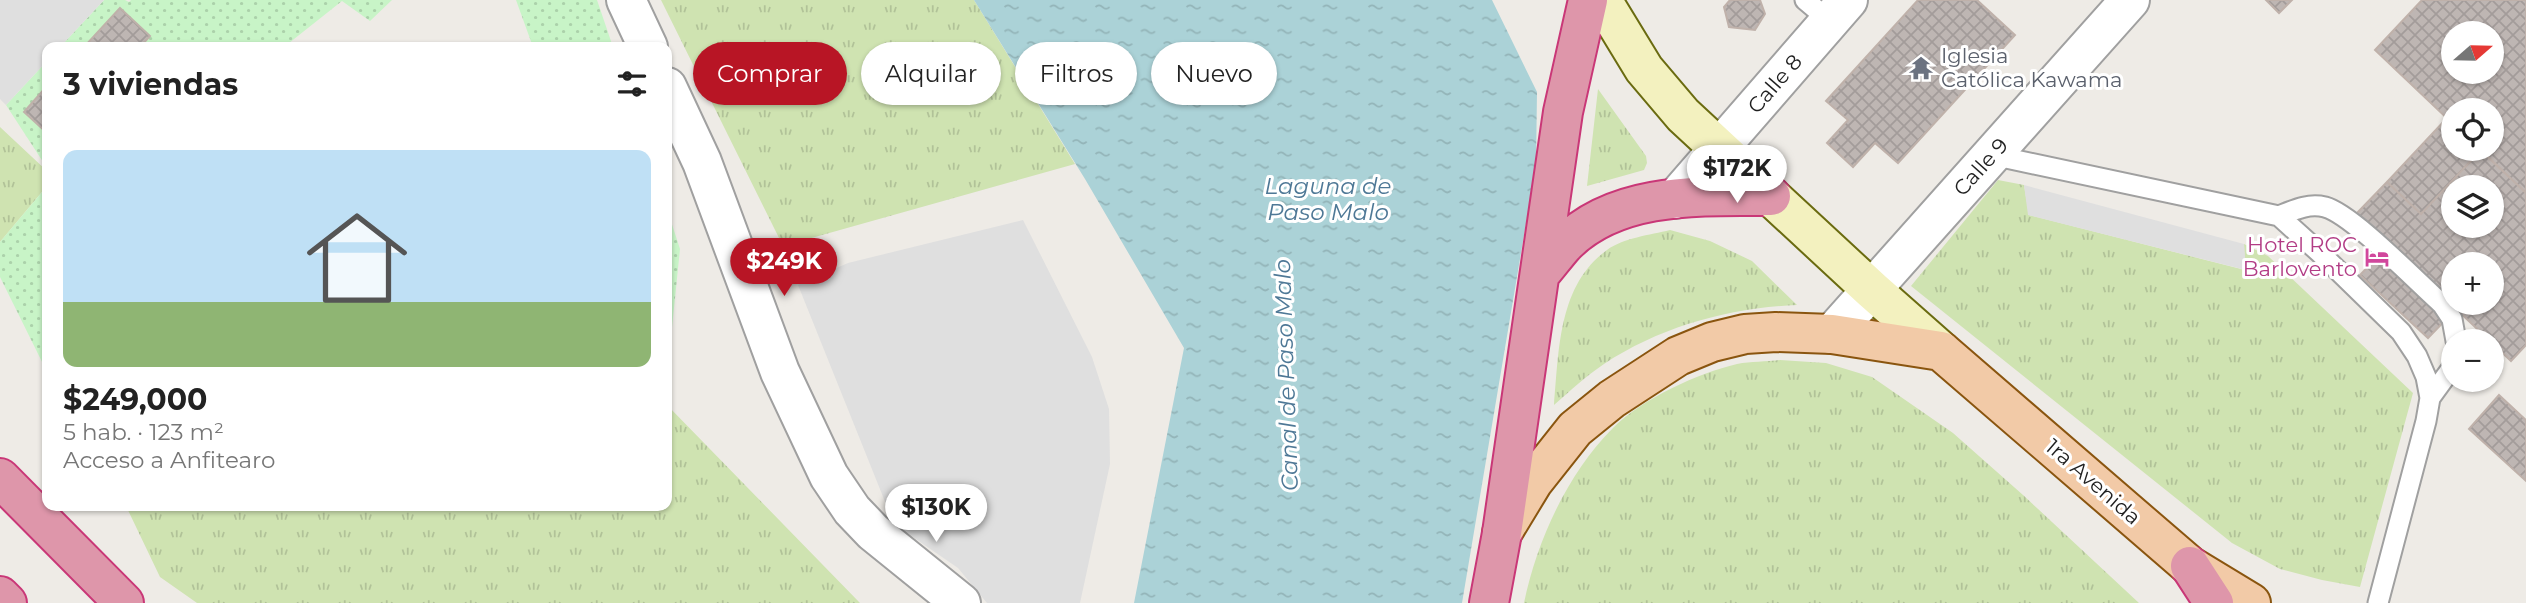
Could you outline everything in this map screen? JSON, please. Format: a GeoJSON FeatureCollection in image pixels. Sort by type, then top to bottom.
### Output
{"type":"FeatureCollection","features":[{"type":"Feature","properties":{"kind":"highway"},"geometry":{"type":"LineString","coordinates":[[1489,603],[1502,533],[1563,112],[1587,0]]}},
{"type":"Feature","properties":{"kind":"highway"},"geometry":{"type":"LineString","coordinates":[[1540,274],[1566,243],[1590,225],[1616,212],[1649,202],[1675,199],[1771,196]]}},
{"type":"Feature","properties":{"kind":"highway"},"geometry":{"type":"LineString","coordinates":[[0,478],[124,603]]}},
{"type":"Feature","properties":{"kind":"highway"},"geometry":{"type":"LineString","coordinates":[[0,515],[110,603]]}},
{"type":"Feature","properties":{"kind":"highway"},"geometry":{"type":"LineString","coordinates":[[2190,566],[2214,603]]}},
{"type":"Feature","properties":{"kind":"highway"},"geometry":{"type":"LineString","coordinates":[[0,596],[7,603]]}},
{"type":"Feature","properties":{"kind":"main road"},"geometry":{"type":"LineString","coordinates":[[1602,0],[1644,69],[1683,115],[1941,351]]}},
{"type":"Feature","properties":{"kind":"main road"},"geometry":{"type":"LineString","coordinates":[[1502,533],[1533,482],[1575,429],[1612,399],[1678,356],[1712,342],[1745,334],[1776,332],[1832,334],[1941,351]]}},
{"type":"Feature","properties":{"kind":"main road","name":"1ra Avenida"},"geometry":{"type":"LineString","coordinates":[[1941,351],[2190,566],[2251,603]]}},
{"type":"Feature","properties":{"kind":"street"},"geometry":{"type":"LineString","coordinates":[[626,0],[646,42]]}},
{"type":"Feature","properties":{"kind":"street","name":"Calle 9"},"geometry":{"type":"LineString","coordinates":[[1832,334],[2130,0]]}},
{"type":"Feature","properties":{"kind":"street","name":"Calle 8"},"geometry":{"type":"LineString","coordinates":[[1675,199],[1719,148],[1828,7]]}},
{"type":"Feature","properties":{"kind":"street"},"geometry":{"type":"LineString","coordinates":[[672,98],[702,162],[780,372],[829,475],[852,510],[873,532],[961,603]]}},
{"type":"Feature","properties":{"kind":"lane"},"geometry":{"type":"LineString","coordinates":[[1992,155],[2278,216],[2401,332],[2417,356],[2426,377],[2430,398]]}},
{"type":"Feature","properties":{"kind":"lane"},"geometry":{"type":"LineString","coordinates":[[2278,216],[2305,206],[2326,207],[2353,223],[2442,304],[2452,319],[2454,329]]}},
{"type":"Feature","properties":{"kind":"lane"},"geometry":{"type":"LineString","coordinates":[[2378,603],[2430,398],[2441,383]]}},
{"type":"Feature","properties":{"kind":"green space"},"geometry":{"type":"Polygon","coordinates":[[[104,0],[392,0],[370,21],[342,1],[290,42],[65,42],[104,0]]]}},
{"type":"Feature","properties":{"kind":"green space"},"geometry":{"type":"Polygon","coordinates":[[[516,0],[597,0],[611,42],[531,42],[516,0]]]}},
{"type":"Feature","properties":{"kind":"green space"},"geometry":{"type":"Polygon","coordinates":[[[661,0],[974,0],[1000,42],[861,42],[861,105],[1001,105],[1001,44],[1015,67],[1015,105],[1039,105],[1075,164],[783,246],[713,105],[847,105],[847,42],[693,42],[693,65],[661,0]]]}},
{"type":"Feature","properties":{"kind":"green space"},"geometry":{"type":"Polygon","coordinates":[[[42,66],[42,160],[6,105],[42,66]]]}},
{"type":"Feature","properties":{"kind":"green space"},"geometry":{"type":"Polygon","coordinates":[[[1598,89],[1646,156],[1647,163],[1644,170],[1587,186],[1598,89]]]}},
{"type":"Feature","properties":{"kind":"green space"},"geometry":{"type":"Polygon","coordinates":[[[0,127],[42,166],[42,192],[0,242],[0,127]]]}},
{"type":"Feature","properties":{"kind":"green space"},"geometry":{"type":"Polygon","coordinates":[[[1998,180],[2024,185],[2029,215],[2245,270],[2244,244],[2268,256],[2413,393],[2360,587],[2280,569],[2232,543],[1911,286],[1998,180]]]}},
{"type":"Feature","properties":{"kind":"green space"},"geometry":{"type":"Polygon","coordinates":[[[42,192],[42,362],[0,277],[0,242],[42,192]]]}},
{"type":"Feature","properties":{"kind":"green space"},"geometry":{"type":"Polygon","coordinates":[[[672,224],[680,249],[672,328],[672,224]]]}},
{"type":"Feature","properties":{"kind":"green space"},"geometry":{"type":"Polygon","coordinates":[[[1670,230],[1710,241],[1752,261],[1797,305],[1746,310],[1673,329],[1604,364],[1554,405],[1564,320],[1579,281],[1591,264],[1613,246],[1637,237],[1670,230]]]}},
{"type":"Feature","properties":{"kind":"green space"},"geometry":{"type":"Polygon","coordinates":[[[1780,360],[1826,363],[1872,377],[1953,433],[2139,603],[1524,603],[1537,555],[1556,509],[1582,465],[1613,428],[1655,397],[1705,374],[1737,364],[1780,360]]]}},
{"type":"Feature","properties":{"kind":"green space"},"geometry":{"type":"Polygon","coordinates":[[[672,410],[860,603],[197,603],[160,577],[128,511],[672,511],[672,410]]]}},
{"type":"Feature","properties":{"kind":"shaded area"},"geometry":{"type":"Polygon","coordinates":[[[0,0],[104,0],[65,42],[42,42],[42,66],[6,105],[0,99],[0,0]]]}},
{"type":"Feature","properties":{"kind":"shaded area"},"geometry":{"type":"Polygon","coordinates":[[[2024,185],[2244,244],[2246,270],[2028,215],[2024,185]]]}},
{"type":"Feature","properties":{"kind":"shaded area"},"geometry":{"type":"Polygon","coordinates":[[[1023,220],[1092,357],[1109,409],[1110,464],[1080,603],[987,603],[958,568],[894,524],[798,285],[848,263],[1023,220]]]}},
{"type":"Feature","properties":{"kind":"water","name":"Laguna de Paso Malo"},"geometry":{"type":"Polygon","coordinates":[[[974,0],[1492,0],[1537,92],[1536,164],[1462,603],[1134,603],[1184,348],[1039,105],[1137,105],[1137,42],[1015,42],[1015,66],[974,0]]]}},
{"type":"Feature","properties":{"kind":"building"},"geometry":{"type":"Polygon","coordinates":[[[1730,0],[1760,0],[1765,14],[1755,30],[1729,27],[1724,7],[1730,0]]]}},
{"type":"Feature","properties":{"kind":"building","name":"Iglesia Católica Kawama"},"geometry":{"type":"Polygon","coordinates":[[[1918,0],[1977,0],[2015,35],[1898,163],[1875,143],[1853,167],[1827,143],[1848,120],[1826,101],[1918,0]]]}},
{"type":"Feature","properties":{"kind":"building"},"geometry":{"type":"Polygon","coordinates":[[[2266,0],[2292,0],[2279,13],[2266,0]]]}},
{"type":"Feature","properties":{"kind":"building"},"geometry":{"type":"Polygon","coordinates":[[[2422,0],[2526,0],[2526,193],[2492,161],[2504,161],[2504,98],[2441,98],[2441,113],[2375,50],[2422,0]]]}},
{"type":"Feature","properties":{"kind":"building"},"geometry":{"type":"Polygon","coordinates":[[[120,8],[150,36],[145,42],[89,42],[120,8]]]}},
{"type":"Feature","properties":{"kind":"building"},"geometry":{"type":"Polygon","coordinates":[[[42,92],[42,128],[24,112],[42,92]]]}},
{"type":"Feature","properties":{"kind":"building"},"geometry":{"type":"Polygon","coordinates":[[[2441,124],[2441,161],[2471,161],[2458,175],[2441,175],[2441,193],[2421,214],[2387,182],[2441,124]]]}},
{"type":"Feature","properties":{"kind":"building"},"geometry":{"type":"Polygon","coordinates":[[[2471,161],[2493,161],[2526,193],[2526,345],[2511,361],[2504,354],[2504,329],[2477,329],[2462,315],[2504,315],[2504,252],[2441,252],[2441,295],[2356,214],[2387,182],[2421,214],[2441,193],[2441,238],[2504,238],[2504,175],[2458,175],[2471,161]]]}},
{"type":"Feature","properties":{"kind":"building"},"geometry":{"type":"Polygon","coordinates":[[[2389,245],[2441,295],[2441,315],[2450,315],[2428,338],[2360,275],[2389,245]]]}},
{"type":"Feature","properties":{"kind":"building"},"geometry":{"type":"Polygon","coordinates":[[[2499,395],[2526,420],[2526,481],[2469,429],[2499,395]]]}},
{"type":"Feature","properties":{"kind":"place","name":"Iglesia Católica Kawama"},"geometry":{"type":"Point","coordinates":[1921,68]}},
{"type":"Feature","properties":{"kind":"place","name":"Hotel ROC Barlovento"},"geometry":{"type":"Point","coordinates":[2377,257]}},
{"type":"Feature","properties":{"kind":"water label","name":"Canal de Paso Malo"},"geometry":{"type":"Point","coordinates":[1286,375]}}]}
